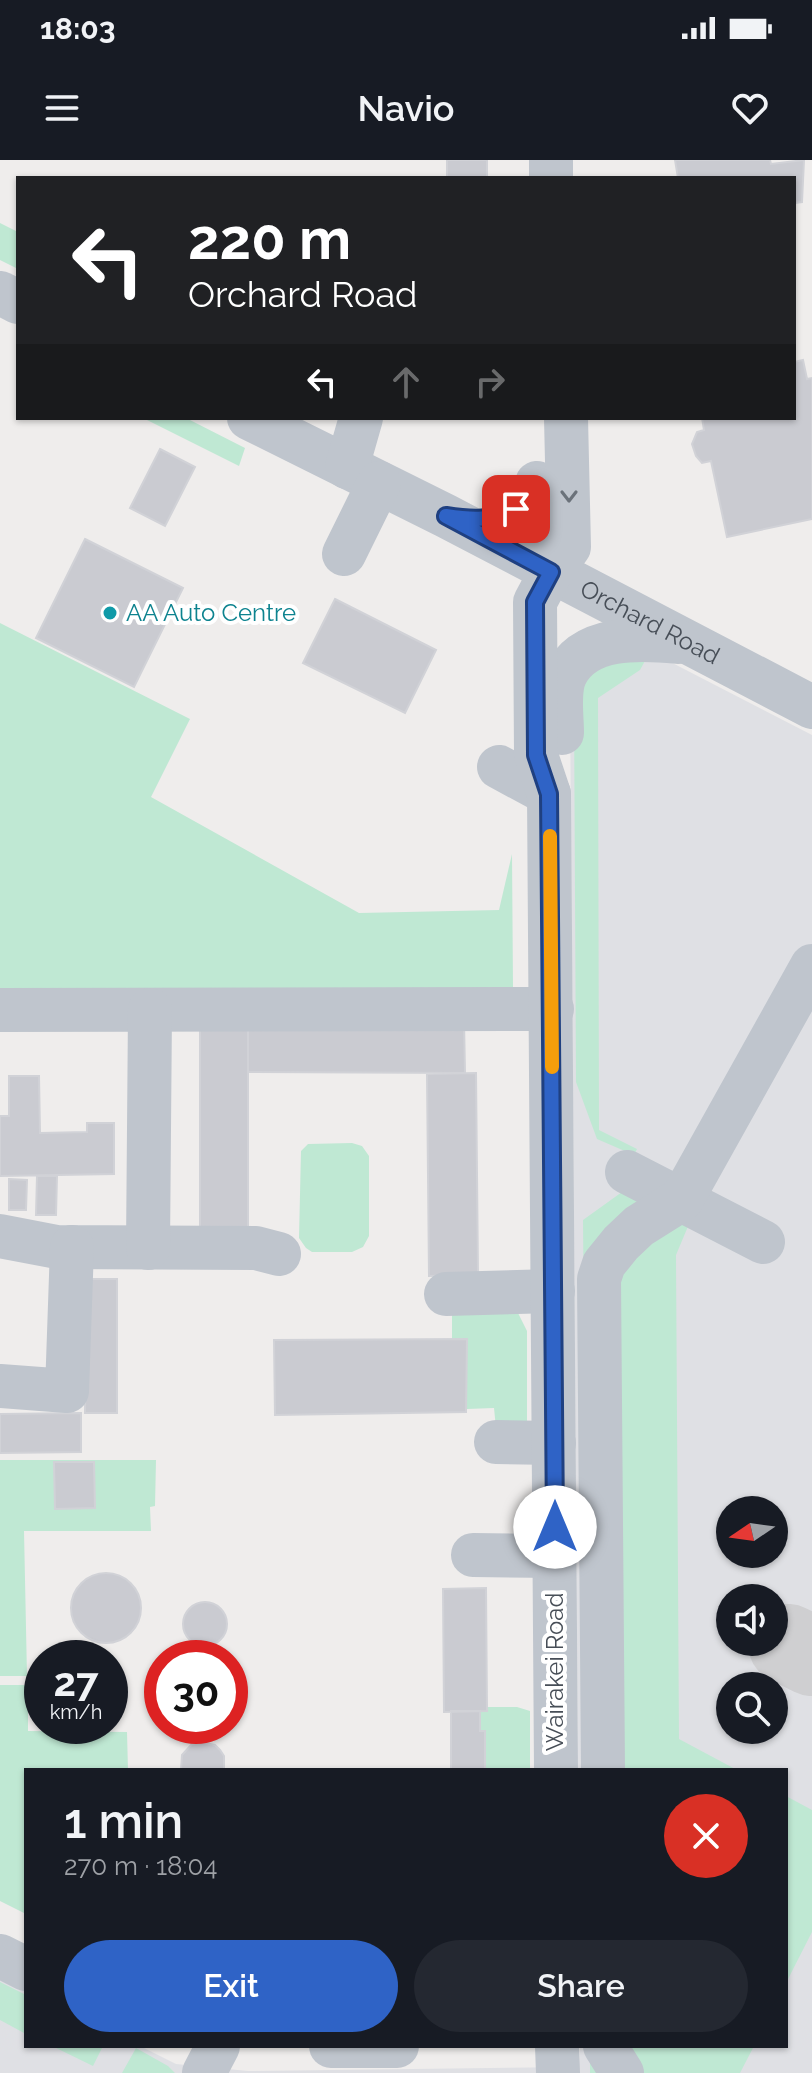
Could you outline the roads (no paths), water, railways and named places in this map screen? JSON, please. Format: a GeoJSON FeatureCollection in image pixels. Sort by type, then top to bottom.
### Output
{"type":"FeatureCollection","features":[{"type":"Feature","properties":{"kind":"street","name":"Orchard Road"},"geometry":{"type":"LineString","coordinates":[[254,420],[340,455],[446,516],[812,707]]}},
{"type":"Feature","properties":{"kind":"street"},"geometry":{"type":"LineString","coordinates":[[344,554],[340,455],[360,420]]}},
{"type":"Feature","properties":{"kind":"street"},"geometry":{"type":"LineString","coordinates":[[499,767],[549,794],[562,757],[565,605],[541,547],[537,483],[541,420]]}},
{"type":"Feature","properties":{"kind":"street","name":"Wairakei Road"},"geometry":{"type":"LineString","coordinates":[[556,1768],[553,1291],[539,1224],[552,1009],[549,794],[536,755],[535,602],[569,547],[566,420]]}},
{"type":"Feature","properties":{"kind":"street","name":"Orchard Road"},"geometry":{"type":"LineString","coordinates":[[446,516],[478,520],[501,516],[523,503],[537,483]]}},
{"type":"Feature","properties":{"kind":"street"},"geometry":{"type":"LineString","coordinates":[[565,677],[573,664],[600,646],[626,640],[688,643]]}},
{"type":"Feature","properties":{"kind":"street"},"geometry":{"type":"LineString","coordinates":[[603,1768],[599,1279],[604,1264],[621,1243],[639,1226],[682,1199],[812,966]]}},
{"type":"Feature","properties":{"kind":"street"},"geometry":{"type":"LineString","coordinates":[[0,1010],[552,1009]]}},
{"type":"Feature","properties":{"kind":"street"},"geometry":{"type":"LineString","coordinates":[[148,1248],[150,1010]]}},
{"type":"Feature","properties":{"kind":"street"},"geometry":{"type":"LineString","coordinates":[[627,1172],[763,1242]]}},
{"type":"Feature","properties":{"kind":"street"},"geometry":{"type":"LineString","coordinates":[[0,1236],[57,1247],[256,1248],[279,1254]]}},
{"type":"Feature","properties":{"kind":"street"},"geometry":{"type":"LineString","coordinates":[[0,1386],[67,1391],[72,1247]]}},
{"type":"Feature","properties":{"kind":"street"},"geometry":{"type":"LineString","coordinates":[[446,1294],[553,1291]]}},
{"type":"Feature","properties":{"kind":"street"},"geometry":{"type":"LineString","coordinates":[[496,1442],[554,1443]]}},
{"type":"Feature","properties":{"kind":"street"},"geometry":{"type":"LineString","coordinates":[[473,1555],[555,1556]]}},
{"type":"Feature","properties":{"kind":"street"},"geometry":{"type":"LineString","coordinates":[[0,1956],[24,1968]]}},
{"type":"Feature","properties":{"kind":"street"},"geometry":{"type":"LineString","coordinates":[[204,2073],[217,2048]]}},
{"type":"Feature","properties":{"kind":"street"},"geometry":{"type":"LineString","coordinates":[[557,2048],[558,2073]]}},
{"type":"Feature","properties":{"kind":"street"},"geometry":{"type":"LineString","coordinates":[[606,2048],[622,2073]]}},
{"type":"Feature","properties":{"kind":"place","name":"AA Auto Centre"},"geometry":{"type":"Point","coordinates":[110,613]}}]}
